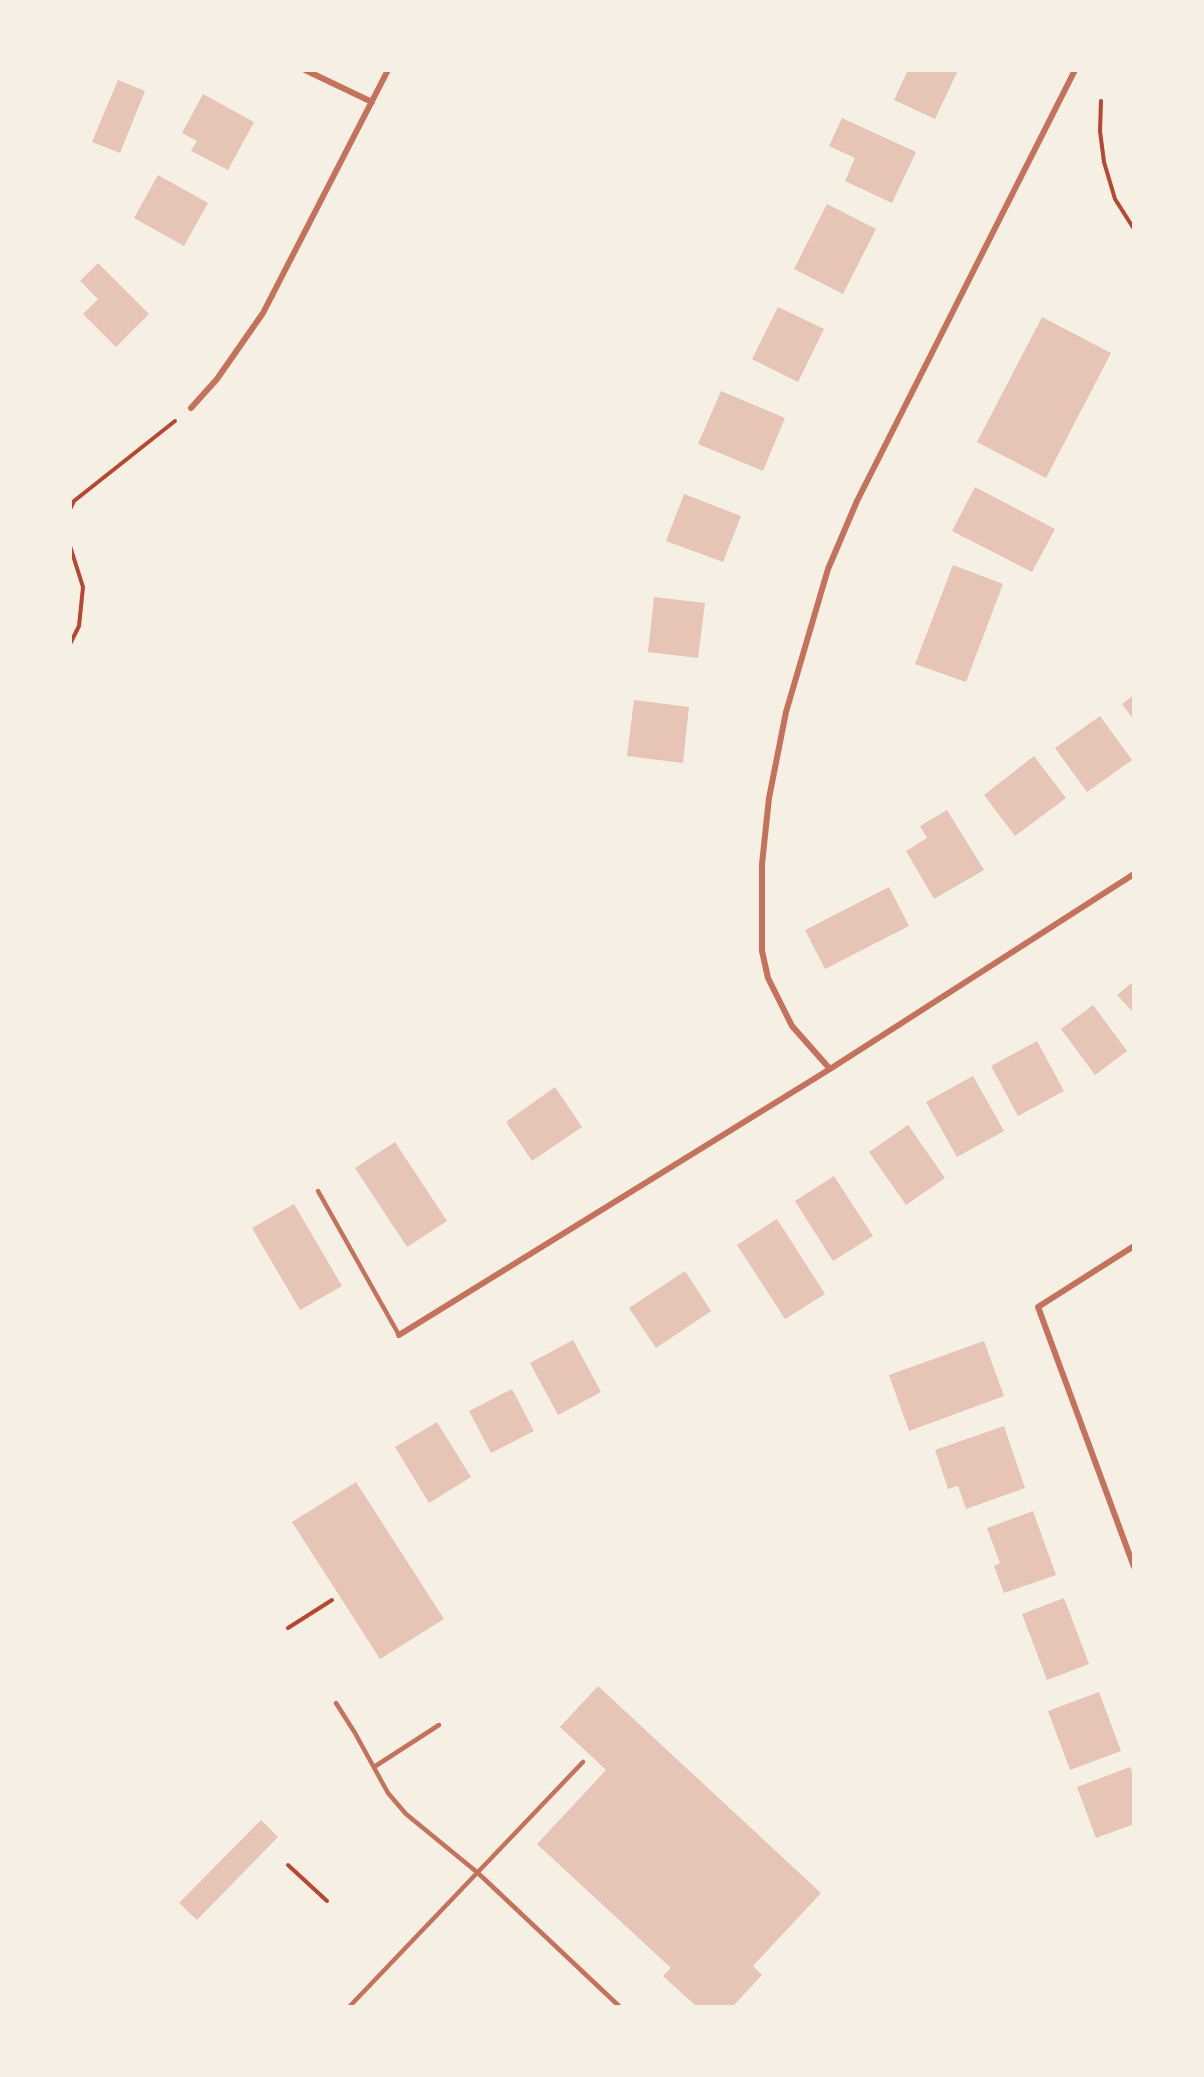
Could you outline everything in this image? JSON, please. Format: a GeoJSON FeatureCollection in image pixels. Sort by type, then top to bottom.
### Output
{"type":"FeatureCollection","features":[{"type":"Feature","properties":{"kind":"street"},"geometry":{"type":"LineString","coordinates":[[306,70],[372,102]]}},
{"type":"Feature","properties":{"kind":"street"},"geometry":{"type":"LineString","coordinates":[[190,408],[218,379],[262,312],[388,70]]}},
{"type":"Feature","properties":{"kind":"street"},"geometry":{"type":"LineString","coordinates":[[830,1069],[792,1026],[768,978],[762,951],[762,864],[769,798],[786,712],[828,569],[857,501],[1075,70]]}},
{"type":"Feature","properties":{"kind":"street"},"geometry":{"type":"LineString","coordinates":[[399,1335],[830,1069],[1134,874]]}},
{"type":"Feature","properties":{"kind":"street"},"geometry":{"type":"LineString","coordinates":[[1134,1246],[1038,1308],[1134,1567]]}},
{"type":"Feature","properties":{"kind":"lane"},"geometry":{"type":"LineString","coordinates":[[318,1191],[399,1335]]}},
{"type":"Feature","properties":{"kind":"lane"},"geometry":{"type":"LineString","coordinates":[[336,1703],[388,1793],[406,1814],[478,1873],[620,2007]]}},
{"type":"Feature","properties":{"kind":"lane"},"geometry":{"type":"LineString","coordinates":[[374,1767],[439,1725]]}},
{"type":"Feature","properties":{"kind":"lane"},"geometry":{"type":"LineString","coordinates":[[350,2007],[583,1762]]}},
{"type":"Feature","properties":{"kind":"path"},"geometry":{"type":"LineString","coordinates":[[1101,101],[1100,131],[1104,162],[1115,199],[1134,229]]}},
{"type":"Feature","properties":{"kind":"path"},"geometry":{"type":"LineString","coordinates":[[70,509],[74,501],[190,408]]}},
{"type":"Feature","properties":{"kind":"path"},"geometry":{"type":"LineString","coordinates":[[70,546],[83,587],[79,626],[70,644]]}},
{"type":"Feature","properties":{"kind":"path"},"geometry":{"type":"LineString","coordinates":[[288,1628],[332,1600]]}},
{"type":"Feature","properties":{"kind":"path"},"geometry":{"type":"LineString","coordinates":[[288,1865],[327,1901]]}},
{"type":"Feature","properties":{"kind":"building"},"geometry":{"type":"Polygon","coordinates":[[[908,70],[958,70],[935,119],[894,100],[908,70]]]}},
{"type":"Feature","properties":{"kind":"building"},"geometry":{"type":"Polygon","coordinates":[[[118,80],[145,91],[120,153],[92,142],[118,80]]]}},
{"type":"Feature","properties":{"kind":"building"},"geometry":{"type":"Polygon","coordinates":[[[203,94],[254,122],[228,170],[191,151],[197,141],[182,133],[203,94]]]}},
{"type":"Feature","properties":{"kind":"building"},"geometry":{"type":"Polygon","coordinates":[[[842,118],[916,152],[892,203],[845,181],[855,158],[829,146],[842,118]]]}},
{"type":"Feature","properties":{"kind":"building"},"geometry":{"type":"Polygon","coordinates":[[[158,175],[208,203],[184,246],[134,218],[158,175]]]}},
{"type":"Feature","properties":{"kind":"building"},"geometry":{"type":"Polygon","coordinates":[[[827,204],[876,229],[843,294],[794,269],[827,204]]]}},
{"type":"Feature","properties":{"kind":"building"},"geometry":{"type":"Polygon","coordinates":[[[98,263],[149,314],[116,347],[83,314],[98,299],[80,281],[98,263]]]}},
{"type":"Feature","properties":{"kind":"building"},"geometry":{"type":"Polygon","coordinates":[[[778,307],[824,329],[798,382],[752,359],[778,307]]]}},
{"type":"Feature","properties":{"kind":"building"},"geometry":{"type":"Polygon","coordinates":[[[1042,317],[1111,353],[1046,478],[977,442],[1042,317]]]}},
{"type":"Feature","properties":{"kind":"building"},"geometry":{"type":"Polygon","coordinates":[[[721,391],[785,418],[763,471],[698,444],[721,391]]]}},
{"type":"Feature","properties":{"kind":"building"},"geometry":{"type":"Polygon","coordinates":[[[975,487],[1055,529],[1032,572],[952,531],[975,487]]]}},
{"type":"Feature","properties":{"kind":"building"},"geometry":{"type":"Polygon","coordinates":[[[684,494],[741,516],[723,562],[666,541],[684,494]]]}},
{"type":"Feature","properties":{"kind":"building"},"geometry":{"type":"Polygon","coordinates":[[[953,565],[1003,584],[966,682],[915,664],[953,565]]]}},
{"type":"Feature","properties":{"kind":"building"},"geometry":{"type":"Polygon","coordinates":[[[654,597],[705,603],[698,658],[648,652],[654,597]]]}},
{"type":"Feature","properties":{"kind":"building"},"geometry":{"type":"Polygon","coordinates":[[[1134,695],[1134,720],[1122,704],[1134,695]]]}},
{"type":"Feature","properties":{"kind":"building"},"geometry":{"type":"Polygon","coordinates":[[[634,700],[689,707],[683,763],[627,756],[634,700]]]}},
{"type":"Feature","properties":{"kind":"building"},"geometry":{"type":"Polygon","coordinates":[[[1100,716],[1132,760],[1087,792],[1055,748],[1100,716]]]}},
{"type":"Feature","properties":{"kind":"building"},"geometry":{"type":"Polygon","coordinates":[[[1034,756],[1066,798],[1015,836],[984,795],[1034,756]]]}},
{"type":"Feature","properties":{"kind":"building"},"geometry":{"type":"Polygon","coordinates":[[[947,810],[984,870],[934,899],[906,851],[927,838],[920,826],[947,810]]]}},
{"type":"Feature","properties":{"kind":"building"},"geometry":{"type":"Polygon","coordinates":[[[889,887],[909,926],[825,969],[805,930],[889,887]]]}},
{"type":"Feature","properties":{"kind":"building"},"geometry":{"type":"Polygon","coordinates":[[[1134,981],[1134,1013],[1117,995],[1134,981]]]}},
{"type":"Feature","properties":{"kind":"building"},"geometry":{"type":"Polygon","coordinates":[[[1093,1005],[1127,1051],[1095,1075],[1061,1029],[1093,1005]]]}},
{"type":"Feature","properties":{"kind":"building"},"geometry":{"type":"Polygon","coordinates":[[[1037,1041],[1064,1091],[1018,1116],[991,1066],[1037,1041]]]}},
{"type":"Feature","properties":{"kind":"building"},"geometry":{"type":"Polygon","coordinates":[[[973,1076],[1004,1131],[957,1157],[926,1102],[973,1076]]]}},
{"type":"Feature","properties":{"kind":"building"},"geometry":{"type":"Polygon","coordinates":[[[555,1087],[582,1127],[532,1161],[506,1122],[555,1087]]]}},
{"type":"Feature","properties":{"kind":"building"},"geometry":{"type":"Polygon","coordinates":[[[908,1125],[945,1178],[906,1205],[869,1152],[908,1125]]]}},
{"type":"Feature","properties":{"kind":"building"},"geometry":{"type":"Polygon","coordinates":[[[395,1142],[447,1221],[407,1247],[355,1168],[395,1142]]]}},
{"type":"Feature","properties":{"kind":"building"},"geometry":{"type":"Polygon","coordinates":[[[834,1176],[873,1236],[833,1261],[795,1201],[834,1176]]]}},
{"type":"Feature","properties":{"kind":"building"},"geometry":{"type":"Polygon","coordinates":[[[294,1204],[342,1286],[300,1310],[252,1228],[294,1204]]]}},
{"type":"Feature","properties":{"kind":"building"},"geometry":{"type":"Polygon","coordinates":[[[777,1219],[825,1294],[785,1319],[737,1245],[777,1219]]]}},
{"type":"Feature","properties":{"kind":"building"},"geometry":{"type":"Polygon","coordinates":[[[685,1271],[711,1311],[656,1348],[629,1308],[685,1271]]]}},
{"type":"Feature","properties":{"kind":"building"},"geometry":{"type":"Polygon","coordinates":[[[573,1340],[601,1392],[558,1415],[530,1363],[573,1340]]]}},
{"type":"Feature","properties":{"kind":"building"},"geometry":{"type":"Polygon","coordinates":[[[984,1341],[1004,1396],[909,1431],[889,1375],[984,1341]]]}},
{"type":"Feature","properties":{"kind":"building"},"geometry":{"type":"Polygon","coordinates":[[[512,1389],[534,1431],[491,1453],[469,1411],[512,1389]]]}},
{"type":"Feature","properties":{"kind":"building"},"geometry":{"type":"Polygon","coordinates":[[[437,1422],[471,1477],[429,1503],[395,1447],[437,1422]]]}},
{"type":"Feature","properties":{"kind":"building"},"geometry":{"type":"Polygon","coordinates":[[[1004,1426],[1025,1488],[966,1509],[958,1486],[948,1489],[935,1450],[1004,1426]]]}},
{"type":"Feature","properties":{"kind":"building"},"geometry":{"type":"Polygon","coordinates":[[[356,1482],[444,1619],[380,1659],[292,1522],[356,1482]]]}},
{"type":"Feature","properties":{"kind":"building"},"geometry":{"type":"Polygon","coordinates":[[[1033,1511],[1056,1575],[1004,1593],[994,1566],[1000,1563],[987,1528],[1033,1511]]]}},
{"type":"Feature","properties":{"kind":"building"},"geometry":{"type":"Polygon","coordinates":[[[1064,1598],[1089,1664],[1047,1680],[1022,1614],[1064,1598]]]}},
{"type":"Feature","properties":{"kind":"building"},"geometry":{"type":"Polygon","coordinates":[[[598,1686],[821,1893],[753,1966],[762,1975],[733,2006],[696,2006],[663,1976],[671,1968],[537,1844],[606,1770],[560,1727],[598,1686]]]}},
{"type":"Feature","properties":{"kind":"building"},"geometry":{"type":"Polygon","coordinates":[[[1099,1692],[1121,1751],[1070,1770],[1048,1711],[1099,1692]]]}},
{"type":"Feature","properties":{"kind":"building"},"geometry":{"type":"Polygon","coordinates":[[[1130,1767],[1134,1776],[1134,1824],[1096,1838],[1077,1787],[1130,1767]]]}},
{"type":"Feature","properties":{"kind":"building"},"geometry":{"type":"Polygon","coordinates":[[[261,1820],[278,1837],[197,1920],[179,1903],[261,1820]]]}}]}
